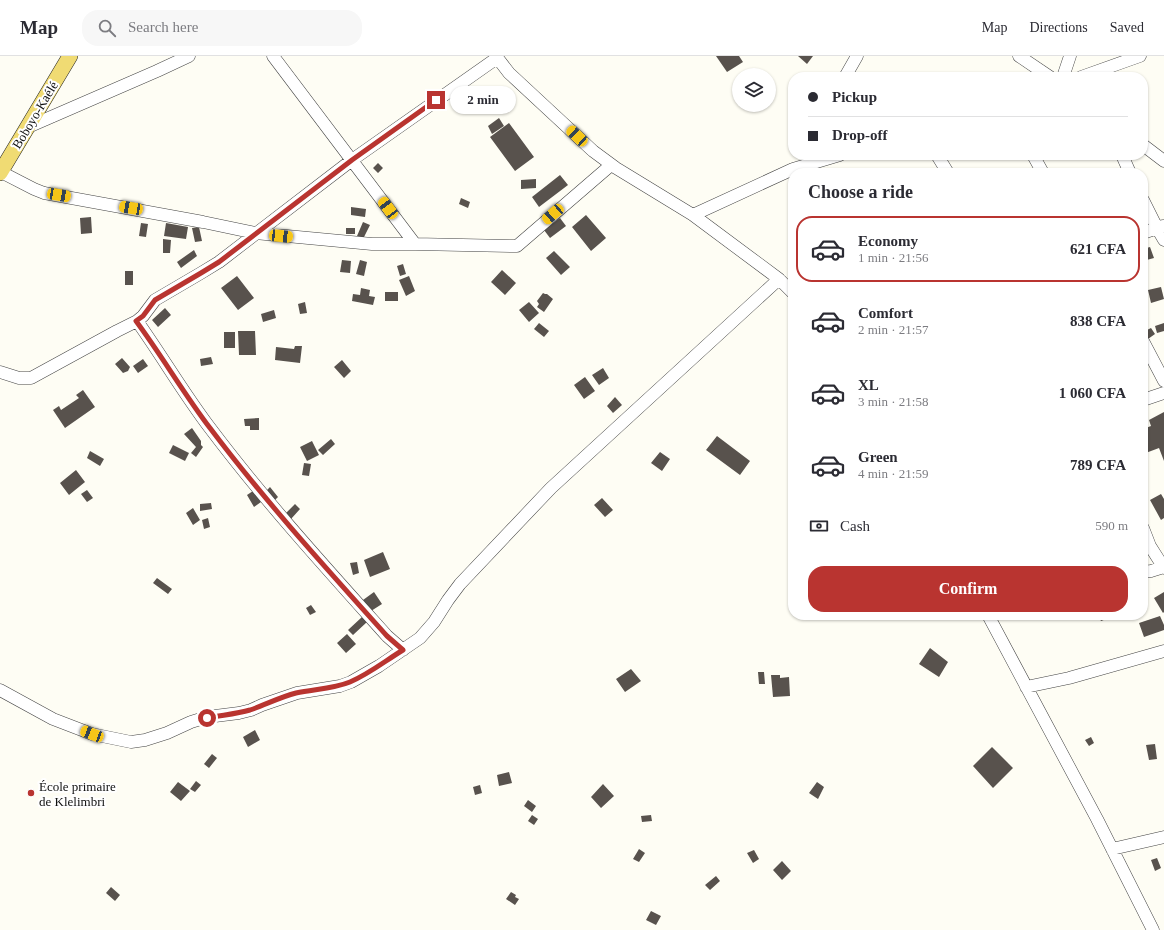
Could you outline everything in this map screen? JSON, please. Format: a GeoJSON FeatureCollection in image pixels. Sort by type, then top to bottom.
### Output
{"type":"FeatureCollection","features":[{"type":"Feature","properties":{"kind":"main road","name":"Boboyo-Kaélé"},"geometry":{"type":"LineString","coordinates":[[0,173],[70,56]]}},
{"type":"Feature","properties":{"kind":"street"},"geometry":{"type":"LineString","coordinates":[[28,127],[189,56]]}},
{"type":"Feature","properties":{"kind":"street"},"geometry":{"type":"LineString","coordinates":[[273,56],[415,244]]}},
{"type":"Feature","properties":{"kind":"street"},"geometry":{"type":"LineString","coordinates":[[848,72],[857,56]]}},
{"type":"Feature","properties":{"kind":"street"},"geometry":{"type":"LineString","coordinates":[[1019,56],[1043,72]]}},
{"type":"Feature","properties":{"kind":"street"},"geometry":{"type":"LineString","coordinates":[[1065,72],[1070,56]]}},
{"type":"Feature","properties":{"kind":"street"},"geometry":{"type":"LineString","coordinates":[[1095,72],[1140,56]]}},
{"type":"Feature","properties":{"kind":"street"},"geometry":{"type":"LineString","coordinates":[[0,372],[19,378],[31,378],[136,321],[143,316],[155,300],[219,262],[352,160],[496,57],[515,78],[584,143],[611,165],[693,215],[785,281],[551,488],[460,584],[429,630],[403,650],[351,682],[340,686],[297,693],[251,710],[191,722],[145,740],[131,742],[92,734],[77,729],[53,719],[0,690]]}},
{"type":"Feature","properties":{"kind":"street"},"geometry":{"type":"LineString","coordinates":[[1148,149],[1164,161]]}},
{"type":"Feature","properties":{"kind":"street"},"geometry":{"type":"LineString","coordinates":[[796,168],[823,160]]}},
{"type":"Feature","properties":{"kind":"street"},"geometry":{"type":"LineString","coordinates":[[0,173],[44,193],[255,233],[372,244],[516,246],[611,165]]}},
{"type":"Feature","properties":{"kind":"street"},"geometry":{"type":"LineString","coordinates":[[693,215],[788,171]]}},
{"type":"Feature","properties":{"kind":"street"},"geometry":{"type":"LineString","coordinates":[[1148,208],[1160,227],[1164,240]]}},
{"type":"Feature","properties":{"kind":"street"},"geometry":{"type":"LineString","coordinates":[[1148,231],[1160,227]]}},
{"type":"Feature","properties":{"kind":"street"},"geometry":{"type":"LineString","coordinates":[[136,321],[199,413],[266,499],[387,636],[403,650]]}},
{"type":"Feature","properties":{"kind":"street"},"geometry":{"type":"LineString","coordinates":[[1148,351],[1164,381]]}},
{"type":"Feature","properties":{"kind":"street"},"geometry":{"type":"LineString","coordinates":[[1148,398],[1164,393]]}},
{"type":"Feature","properties":{"kind":"street"},"geometry":{"type":"LineString","coordinates":[[1148,541],[1164,568],[1148,571]]}},
{"type":"Feature","properties":{"kind":"street"},"geometry":{"type":"LineString","coordinates":[[991,620],[1154,930]]}},
{"type":"Feature","properties":{"kind":"street"},"geometry":{"type":"LineString","coordinates":[[1026,687],[1076,676],[1164,651]]}},
{"type":"Feature","properties":{"kind":"street"},"geometry":{"type":"LineString","coordinates":[[1112,849],[1164,838]]}},
{"type":"Feature","properties":{"kind":"building"},"geometry":{"type":"Polygon","coordinates":[[[716,56],[739,56],[743,62],[727,72],[716,56]]]}},
{"type":"Feature","properties":{"kind":"building"},"geometry":{"type":"Polygon","coordinates":[[[798,56],[813,56],[807,64],[798,56]]]}},
{"type":"Feature","properties":{"kind":"building"},"geometry":{"type":"Polygon","coordinates":[[[499,118],[504,126],[492,134],[488,126],[499,118]]]}},
{"type":"Feature","properties":{"kind":"building"},"geometry":{"type":"Polygon","coordinates":[[[509,123],[534,157],[515,171],[490,137],[509,123]]]}},
{"type":"Feature","properties":{"kind":"building"},"geometry":{"type":"Polygon","coordinates":[[[378,163],[383,168],[378,173],[373,168],[378,163]]]}},
{"type":"Feature","properties":{"kind":"building"},"geometry":{"type":"Polygon","coordinates":[[[560,175],[568,185],[539,207],[532,197],[560,175]]]}},
{"type":"Feature","properties":{"kind":"building"},"geometry":{"type":"Polygon","coordinates":[[[536,179],[536,188],[521,189],[521,180],[536,179]]]}},
{"type":"Feature","properties":{"kind":"building"},"geometry":{"type":"Polygon","coordinates":[[[461,198],[470,202],[468,208],[459,204],[461,198]]]}},
{"type":"Feature","properties":{"kind":"building"},"geometry":{"type":"Polygon","coordinates":[[[351,207],[366,209],[365,217],[351,215],[351,207]]]}},
{"type":"Feature","properties":{"kind":"building"},"geometry":{"type":"Polygon","coordinates":[[[586,215],[606,238],[591,251],[572,227],[586,215]]]}},
{"type":"Feature","properties":{"kind":"building"},"geometry":{"type":"Polygon","coordinates":[[[91,217],[92,233],[81,234],[80,218],[91,217]]]}},
{"type":"Feature","properties":{"kind":"building"},"geometry":{"type":"Polygon","coordinates":[[[560,218],[566,226],[550,238],[544,230],[560,218]]]}},
{"type":"Feature","properties":{"kind":"building"},"geometry":{"type":"Polygon","coordinates":[[[363,222],[370,225],[363,239],[357,236],[363,222]]]}},
{"type":"Feature","properties":{"kind":"building"},"geometry":{"type":"Polygon","coordinates":[[[141,223],[148,224],[146,237],[139,236],[141,223]]]}},
{"type":"Feature","properties":{"kind":"building"},"geometry":{"type":"Polygon","coordinates":[[[166,223],[188,227],[186,239],[164,236],[166,223]]]}},
{"type":"Feature","properties":{"kind":"building"},"geometry":{"type":"Polygon","coordinates":[[[199,227],[202,241],[195,242],[192,228],[199,227]]]}},
{"type":"Feature","properties":{"kind":"building"},"geometry":{"type":"Polygon","coordinates":[[[346,228],[355,228],[355,234],[346,234],[346,228]]]}},
{"type":"Feature","properties":{"kind":"building"},"geometry":{"type":"Polygon","coordinates":[[[163,239],[171,240],[170,253],[163,253],[163,239]]]}},
{"type":"Feature","properties":{"kind":"building"},"geometry":{"type":"Polygon","coordinates":[[[1150,247],[1154,258],[1148,260],[1148,248],[1150,247]]]}},
{"type":"Feature","properties":{"kind":"building"},"geometry":{"type":"Polygon","coordinates":[[[194,250],[197,256],[181,268],[177,262],[194,250]]]}},
{"type":"Feature","properties":{"kind":"building"},"geometry":{"type":"Polygon","coordinates":[[[554,251],[570,267],[561,275],[546,258],[554,251]]]}},
{"type":"Feature","properties":{"kind":"building"},"geometry":{"type":"Polygon","coordinates":[[[342,260],[351,261],[350,273],[340,272],[342,260]]]}},
{"type":"Feature","properties":{"kind":"building"},"geometry":{"type":"Polygon","coordinates":[[[360,260],[367,262],[364,276],[356,274],[360,260]]]}},
{"type":"Feature","properties":{"kind":"building"},"geometry":{"type":"Polygon","coordinates":[[[403,264],[406,274],[400,276],[397,266],[403,264]]]}},
{"type":"Feature","properties":{"kind":"building"},"geometry":{"type":"Polygon","coordinates":[[[502,270],[516,283],[505,295],[491,282],[502,270]]]}},
{"type":"Feature","properties":{"kind":"building"},"geometry":{"type":"Polygon","coordinates":[[[125,271],[133,271],[133,285],[125,285],[125,271]]]}},
{"type":"Feature","properties":{"kind":"building"},"geometry":{"type":"Polygon","coordinates":[[[237,276],[254,298],[238,310],[221,288],[237,276]]]}},
{"type":"Feature","properties":{"kind":"building"},"geometry":{"type":"Polygon","coordinates":[[[409,276],[415,291],[406,296],[399,280],[409,276]]]}},
{"type":"Feature","properties":{"kind":"building"},"geometry":{"type":"Polygon","coordinates":[[[1161,287],[1164,299],[1151,303],[1148,290],[1161,287]]]}},
{"type":"Feature","properties":{"kind":"building"},"geometry":{"type":"Polygon","coordinates":[[[361,288],[370,290],[369,296],[375,297],[373,305],[352,301],[353,294],[360,295],[361,288]]]}},
{"type":"Feature","properties":{"kind":"building"},"geometry":{"type":"Polygon","coordinates":[[[385,292],[398,292],[398,301],[385,301],[385,292]]]}},
{"type":"Feature","properties":{"kind":"building"},"geometry":{"type":"Polygon","coordinates":[[[543,293],[547,294],[553,299],[544,312],[537,307],[539,304],[537,301],[543,293]]]}},
{"type":"Feature","properties":{"kind":"building"},"geometry":{"type":"Polygon","coordinates":[[[305,302],[307,313],[300,314],[298,304],[305,302]]]}},
{"type":"Feature","properties":{"kind":"building"},"geometry":{"type":"Polygon","coordinates":[[[529,302],[539,313],[529,322],[519,310],[529,302]]]}},
{"type":"Feature","properties":{"kind":"building"},"geometry":{"type":"Polygon","coordinates":[[[165,308],[171,315],[158,327],[152,320],[165,308]]]}},
{"type":"Feature","properties":{"kind":"building"},"geometry":{"type":"Polygon","coordinates":[[[274,310],[276,318],[263,322],[261,314],[274,310]]]}},
{"type":"Feature","properties":{"kind":"building"},"geometry":{"type":"Polygon","coordinates":[[[539,323],[549,331],[544,337],[534,329],[539,323]]]}},
{"type":"Feature","properties":{"kind":"building"},"geometry":{"type":"Polygon","coordinates":[[[1164,323],[1164,331],[1157,333],[1155,326],[1164,323]]]}},
{"type":"Feature","properties":{"kind":"building"},"geometry":{"type":"Polygon","coordinates":[[[1151,328],[1155,334],[1148,339],[1148,330],[1151,328]]]}},
{"type":"Feature","properties":{"kind":"building"},"geometry":{"type":"Polygon","coordinates":[[[238,331],[255,331],[256,355],[239,355],[238,331]]]}},
{"type":"Feature","properties":{"kind":"building"},"geometry":{"type":"Polygon","coordinates":[[[224,332],[235,332],[235,348],[224,348],[224,332]]]}},
{"type":"Feature","properties":{"kind":"building"},"geometry":{"type":"Polygon","coordinates":[[[295,346],[302,346],[300,363],[275,360],[276,347],[294,349],[295,346]]]}},
{"type":"Feature","properties":{"kind":"building"},"geometry":{"type":"Polygon","coordinates":[[[211,357],[213,364],[201,366],[200,359],[211,357]]]}},
{"type":"Feature","properties":{"kind":"building"},"geometry":{"type":"Polygon","coordinates":[[[122,358],[130,367],[128,371],[123,373],[115,364],[122,358]]]}},
{"type":"Feature","properties":{"kind":"building"},"geometry":{"type":"Polygon","coordinates":[[[143,359],[148,366],[138,373],[133,366],[143,359]]]}},
{"type":"Feature","properties":{"kind":"building"},"geometry":{"type":"Polygon","coordinates":[[[342,360],[351,371],[344,378],[334,367],[342,360]]]}},
{"type":"Feature","properties":{"kind":"building"},"geometry":{"type":"Polygon","coordinates":[[[603,368],[609,378],[599,385],[592,375],[603,368]]]}},
{"type":"Feature","properties":{"kind":"building"},"geometry":{"type":"Polygon","coordinates":[[[585,377],[595,391],[584,399],[574,385],[585,377]]]}},
{"type":"Feature","properties":{"kind":"building"},"geometry":{"type":"Polygon","coordinates":[[[83,390],[95,407],[65,428],[53,410],[59,406],[61,410],[79,398],[76,395],[83,390]]]}},
{"type":"Feature","properties":{"kind":"building"},"geometry":{"type":"Polygon","coordinates":[[[615,397],[622,405],[613,413],[607,406],[615,397]]]}},
{"type":"Feature","properties":{"kind":"building"},"geometry":{"type":"Polygon","coordinates":[[[1164,412],[1164,461],[1159,448],[1148,452],[1148,427],[1151,426],[1149,420],[1164,412]]]}},
{"type":"Feature","properties":{"kind":"building"},"geometry":{"type":"Polygon","coordinates":[[[259,418],[259,430],[250,430],[250,426],[245,426],[244,419],[259,418]]]}},
{"type":"Feature","properties":{"kind":"building"},"geometry":{"type":"Polygon","coordinates":[[[192,428],[201,441],[201,445],[203,447],[196,457],[191,453],[196,447],[184,434],[192,428]]]}},
{"type":"Feature","properties":{"kind":"building"},"geometry":{"type":"Polygon","coordinates":[[[717,436],[750,461],[740,475],[706,450],[717,436]]]}},
{"type":"Feature","properties":{"kind":"building"},"geometry":{"type":"Polygon","coordinates":[[[331,439],[335,444],[323,455],[318,450],[331,439]]]}},
{"type":"Feature","properties":{"kind":"building"},"geometry":{"type":"Polygon","coordinates":[[[312,441],[319,455],[307,461],[300,447],[312,441]]]}},
{"type":"Feature","properties":{"kind":"building"},"geometry":{"type":"Polygon","coordinates":[[[173,445],[189,453],[185,461],[169,453],[173,445]]]}},
{"type":"Feature","properties":{"kind":"building"},"geometry":{"type":"Polygon","coordinates":[[[90,451],[104,459],[100,466],[87,458],[90,451]]]}},
{"type":"Feature","properties":{"kind":"building"},"geometry":{"type":"Polygon","coordinates":[[[660,452],[670,459],[662,471],[651,463],[660,452]]]}},
{"type":"Feature","properties":{"kind":"building"},"geometry":{"type":"Polygon","coordinates":[[[304,463],[311,464],[309,476],[302,475],[304,463]]]}},
{"type":"Feature","properties":{"kind":"building"},"geometry":{"type":"Polygon","coordinates":[[[76,470],[85,482],[69,495],[60,483],[76,470]]]}},
{"type":"Feature","properties":{"kind":"building"},"geometry":{"type":"Polygon","coordinates":[[[270,487],[278,497],[274,501],[265,492],[270,487]]]}},
{"type":"Feature","properties":{"kind":"building"},"geometry":{"type":"Polygon","coordinates":[[[87,490],[93,498],[87,502],[81,494],[87,490]]]}},
{"type":"Feature","properties":{"kind":"building"},"geometry":{"type":"Polygon","coordinates":[[[253,491],[261,502],[254,507],[247,495],[253,491]]]}},
{"type":"Feature","properties":{"kind":"building"},"geometry":{"type":"Polygon","coordinates":[[[1161,494],[1164,499],[1164,518],[1161,520],[1150,500],[1161,494]]]}},
{"type":"Feature","properties":{"kind":"building"},"geometry":{"type":"Polygon","coordinates":[[[602,498],[613,510],[605,517],[594,505],[602,498]]]}},
{"type":"Feature","properties":{"kind":"building"},"geometry":{"type":"Polygon","coordinates":[[[211,503],[212,509],[200,511],[200,504],[211,503]]]}},
{"type":"Feature","properties":{"kind":"building"},"geometry":{"type":"Polygon","coordinates":[[[295,504],[300,509],[291,519],[286,513],[295,504]]]}},
{"type":"Feature","properties":{"kind":"building"},"geometry":{"type":"Polygon","coordinates":[[[193,508],[200,520],[193,525],[186,513],[193,508]]]}},
{"type":"Feature","properties":{"kind":"building"},"geometry":{"type":"Polygon","coordinates":[[[208,518],[210,527],[204,529],[202,520],[208,518]]]}},
{"type":"Feature","properties":{"kind":"building"},"geometry":{"type":"Polygon","coordinates":[[[383,552],[390,569],[370,577],[364,560],[383,552]]]}},
{"type":"Feature","properties":{"kind":"building"},"geometry":{"type":"Polygon","coordinates":[[[357,562],[359,573],[353,575],[350,563],[357,562]]]}},
{"type":"Feature","properties":{"kind":"building"},"geometry":{"type":"Polygon","coordinates":[[[157,578],[172,589],[168,594],[153,583],[157,578]]]}},
{"type":"Feature","properties":{"kind":"building"},"geometry":{"type":"Polygon","coordinates":[[[374,592],[382,604],[371,611],[363,600],[374,592]]]}},
{"type":"Feature","properties":{"kind":"building"},"geometry":{"type":"Polygon","coordinates":[[[1164,592],[1164,612],[1163,613],[1154,598],[1164,592]]]}},
{"type":"Feature","properties":{"kind":"building"},"geometry":{"type":"Polygon","coordinates":[[[311,605],[316,612],[310,615],[306,608],[311,605]]]}},
{"type":"Feature","properties":{"kind":"building"},"geometry":{"type":"Polygon","coordinates":[[[1160,616],[1164,625],[1164,630],[1144,637],[1139,623],[1160,616]]]}},
{"type":"Feature","properties":{"kind":"building"},"geometry":{"type":"Polygon","coordinates":[[[362,617],[367,622],[353,635],[348,630],[362,617]]]}},
{"type":"Feature","properties":{"kind":"building"},"geometry":{"type":"Polygon","coordinates":[[[347,634],[356,644],[346,653],[337,643],[347,634]]]}},
{"type":"Feature","properties":{"kind":"building"},"geometry":{"type":"Polygon","coordinates":[[[930,648],[948,662],[939,677],[919,664],[930,648]]]}},
{"type":"Feature","properties":{"kind":"building"},"geometry":{"type":"Polygon","coordinates":[[[631,669],[641,681],[625,692],[616,679],[631,669]]]}},
{"type":"Feature","properties":{"kind":"building"},"geometry":{"type":"Polygon","coordinates":[[[758,672],[764,672],[765,684],[759,684],[758,672]]]}},
{"type":"Feature","properties":{"kind":"building"},"geometry":{"type":"Polygon","coordinates":[[[771,675],[780,675],[780,678],[789,677],[790,696],[773,697],[771,675]]]}},
{"type":"Feature","properties":{"kind":"building"},"geometry":{"type":"Polygon","coordinates":[[[255,730],[260,740],[248,747],[243,737],[255,730]]]}},
{"type":"Feature","properties":{"kind":"building"},"geometry":{"type":"Polygon","coordinates":[[[1091,737],[1094,743],[1089,746],[1085,740],[1091,737]]]}},
{"type":"Feature","properties":{"kind":"building"},"geometry":{"type":"Polygon","coordinates":[[[1155,744],[1157,759],[1149,760],[1146,745],[1155,744]]]}},
{"type":"Feature","properties":{"kind":"building"},"geometry":{"type":"Polygon","coordinates":[[[992,747],[1013,768],[993,788],[973,766],[992,747]]]}},
{"type":"Feature","properties":{"kind":"building"},"geometry":{"type":"Polygon","coordinates":[[[212,754],[217,758],[209,768],[204,764],[212,754]]]}},
{"type":"Feature","properties":{"kind":"building"},"geometry":{"type":"Polygon","coordinates":[[[509,772],[512,783],[499,786],[497,775],[509,772]]]}},
{"type":"Feature","properties":{"kind":"building"},"geometry":{"type":"Polygon","coordinates":[[[196,781],[201,785],[195,792],[190,789],[196,781]]]}},
{"type":"Feature","properties":{"kind":"building"},"geometry":{"type":"Polygon","coordinates":[[[178,782],[190,791],[181,801],[170,792],[178,782]]]}},
{"type":"Feature","properties":{"kind":"building"},"geometry":{"type":"Polygon","coordinates":[[[817,782],[824,787],[818,799],[809,793],[817,782]]]}},
{"type":"Feature","properties":{"kind":"building"},"geometry":{"type":"Polygon","coordinates":[[[603,784],[614,796],[601,808],[591,797],[603,784]]]}},
{"type":"Feature","properties":{"kind":"building"},"geometry":{"type":"Polygon","coordinates":[[[480,785],[482,793],[475,795],[473,787],[480,785]]]}},
{"type":"Feature","properties":{"kind":"building"},"geometry":{"type":"Polygon","coordinates":[[[528,800],[536,806],[532,812],[524,806],[528,800]]]}},
{"type":"Feature","properties":{"kind":"building"},"geometry":{"type":"Polygon","coordinates":[[[532,815],[538,819],[534,825],[528,821],[532,815]]]}},
{"type":"Feature","properties":{"kind":"building"},"geometry":{"type":"Polygon","coordinates":[[[651,815],[652,821],[642,822],[641,816],[651,815]]]}},
{"type":"Feature","properties":{"kind":"building"},"geometry":{"type":"Polygon","coordinates":[[[639,849],[645,853],[639,862],[633,859],[639,849]]]}},
{"type":"Feature","properties":{"kind":"building"},"geometry":{"type":"Polygon","coordinates":[[[754,850],[759,859],[753,863],[747,853],[754,850]]]}},
{"type":"Feature","properties":{"kind":"building"},"geometry":{"type":"Polygon","coordinates":[[[1157,858],[1161,868],[1155,871],[1151,860],[1157,858]]]}},
{"type":"Feature","properties":{"kind":"building"},"geometry":{"type":"Polygon","coordinates":[[[782,861],[791,871],[782,880],[773,870],[782,861]]]}},
{"type":"Feature","properties":{"kind":"building"},"geometry":{"type":"Polygon","coordinates":[[[716,876],[720,881],[710,890],[705,885],[716,876]]]}},
{"type":"Feature","properties":{"kind":"building"},"geometry":{"type":"Polygon","coordinates":[[[111,887],[120,895],[115,901],[106,893],[111,887]]]}},
{"type":"Feature","properties":{"kind":"building"},"geometry":{"type":"Polygon","coordinates":[[[511,892],[519,899],[515,905],[506,899],[511,892]]]}},
{"type":"Feature","properties":{"kind":"building"},"geometry":{"type":"Polygon","coordinates":[[[651,911],[661,916],[656,925],[646,920],[651,911]]]}},
{"type":"Feature","properties":{"kind":"place","name":"École primaire de Klelimbri"},"geometry":{"type":"Point","coordinates":[31,793]}},
{"type":"Feature","properties":{"kind":"route"},"geometry":{"type":"LineString","coordinates":[[207,718],[251,710],[297,693],[340,686],[351,682],[403,650],[387,636],[266,499],[210,429],[136,321],[143,316],[155,300],[219,262],[352,160],[436,100]]}}]}
